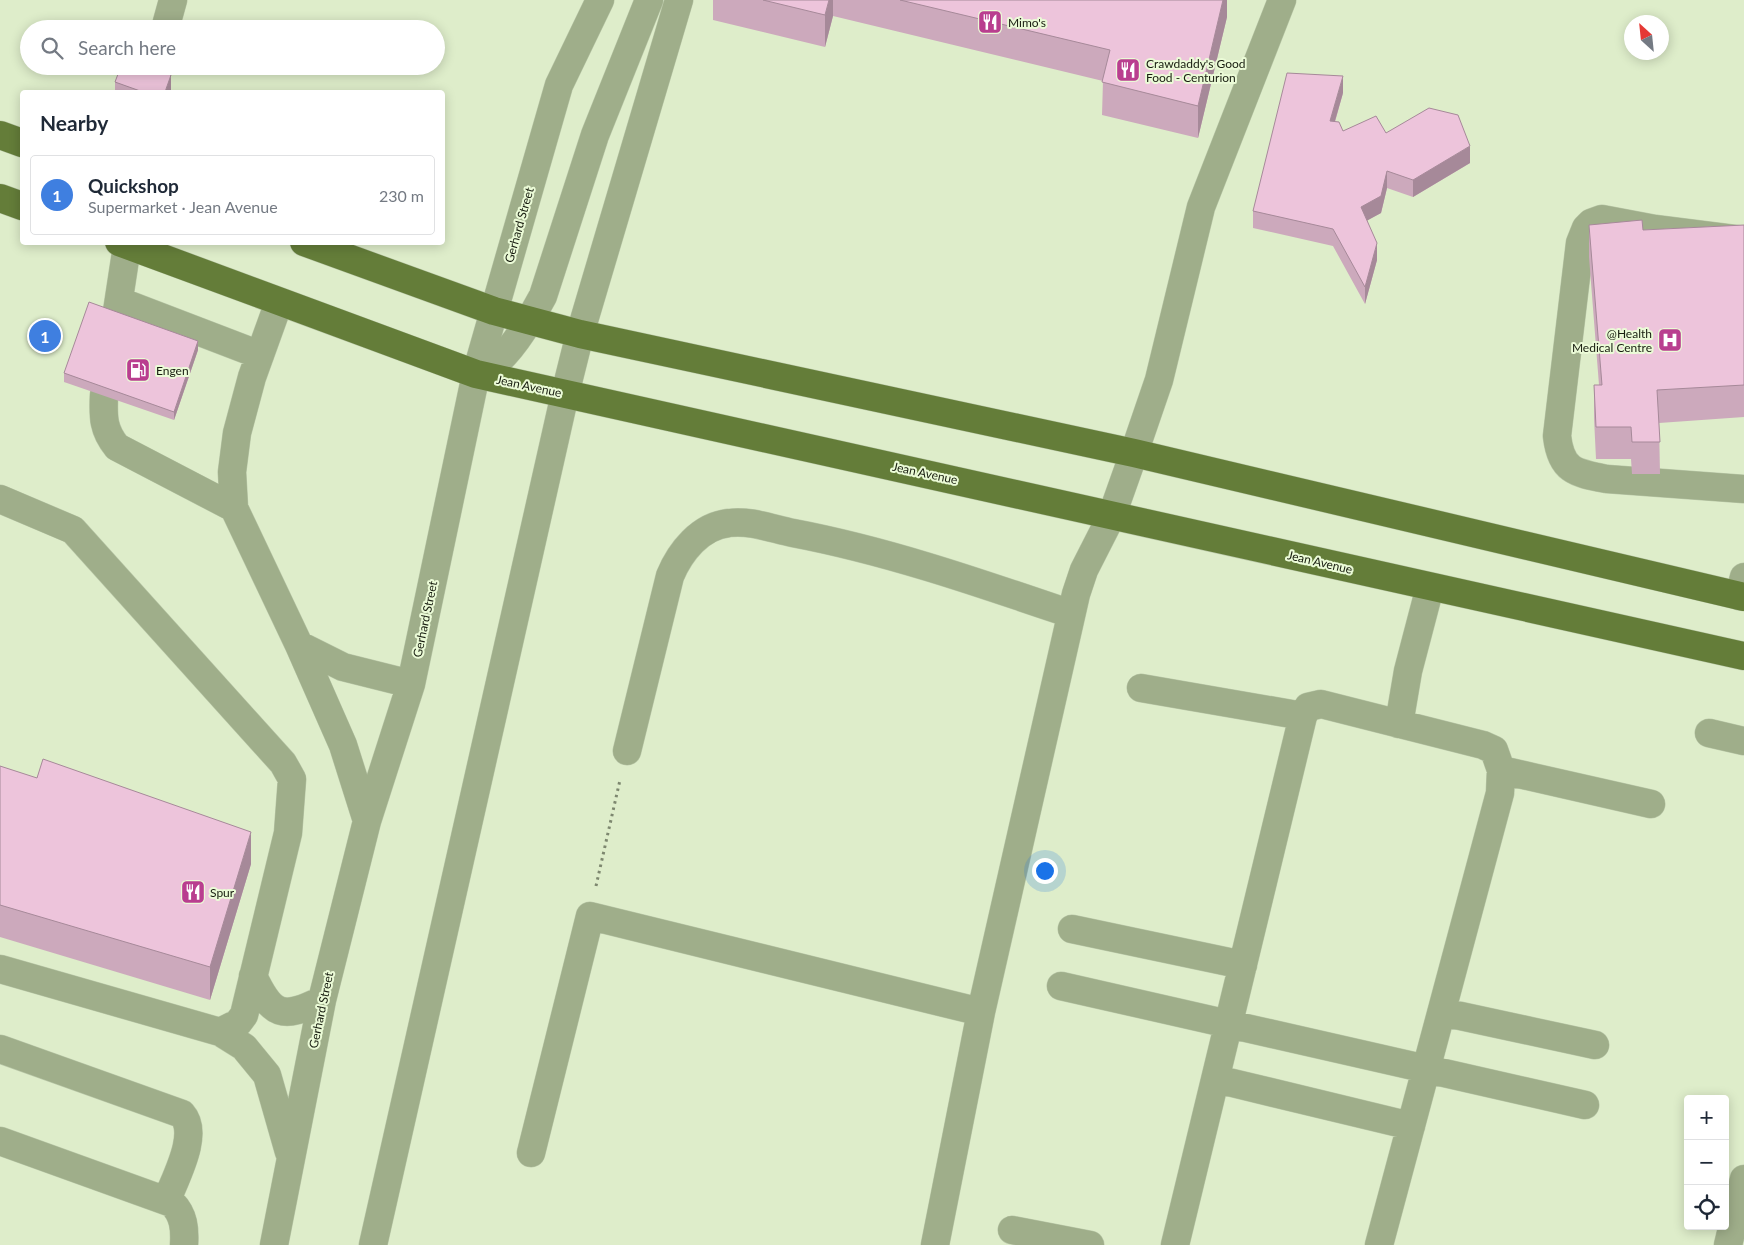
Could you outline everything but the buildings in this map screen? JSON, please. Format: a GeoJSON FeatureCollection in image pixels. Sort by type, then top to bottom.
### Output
{"type":"FeatureCollection","features":[{"type":"Feature","properties":{"kind":"main road"},"geometry":{"type":"LineString","coordinates":[[0,136],[20,142]]}},
{"type":"Feature","properties":{"kind":"main road"},"geometry":{"type":"LineString","coordinates":[[0,198],[20,205]]}},
{"type":"Feature","properties":{"kind":"main road","name":"Jean Avenue"},"geometry":{"type":"LineString","coordinates":[[126,245],[476,374],[1744,656]]}},
{"type":"Feature","properties":{"kind":"main road"},"geometry":{"type":"LineString","coordinates":[[312,245],[494,311],[580,334],[1134,453],[1742,590]]}},
{"type":"Feature","properties":{"kind":"street"},"geometry":{"type":"LineString","coordinates":[[167,20],[173,0]]}},
{"type":"Feature","properties":{"kind":"street","name":"Gerhard Street"},"geometry":{"type":"LineString","coordinates":[[274,1245],[322,1000],[366,821],[411,684],[476,374],[559,85],[600,0]]}},
{"type":"Feature","properties":{"kind":"street"},"geometry":{"type":"LineString","coordinates":[[476,374],[497,362],[529,321],[543,296],[595,135],[649,0]]}},
{"type":"Feature","properties":{"kind":"street"},"geometry":{"type":"LineString","coordinates":[[373,1245],[565,394],[580,334],[679,0]]}},
{"type":"Feature","properties":{"kind":"street"},"geometry":{"type":"LineString","coordinates":[[935,1245],[981,1012],[1071,614],[1084,570],[1112,515],[1159,380],[1201,207],[1282,0]]}},
{"type":"Feature","properties":{"kind":"street"},"geometry":{"type":"LineString","coordinates":[[1744,240],[1655,229],[1607,219],[1591,222],[1586,228],[1580,243],[1557,436],[1559,453],[1565,462],[1573,471],[1585,475],[1606,479],[1744,489]]}},
{"type":"Feature","properties":{"kind":"street"},"geometry":{"type":"LineString","coordinates":[[123,245],[118,311],[260,355]]}},
{"type":"Feature","properties":{"kind":"street"},"geometry":{"type":"LineString","coordinates":[[279,302],[260,355],[237,433],[232,472],[234,508],[344,745],[366,821]]}},
{"type":"Feature","properties":{"kind":"street"},"geometry":{"type":"LineString","coordinates":[[104,395],[103,421],[108,435],[117,446],[234,508]]}},
{"type":"Feature","properties":{"kind":"street"},"geometry":{"type":"LineString","coordinates":[[0,499],[74,530],[291,773],[288,833],[244,1015],[238,1023],[220,1032]]}},
{"type":"Feature","properties":{"kind":"street"},"geometry":{"type":"LineString","coordinates":[[627,751],[670,576],[678,557],[694,540],[716,526],[742,522],[822,538],[908,561],[1071,614]]}},
{"type":"Feature","properties":{"kind":"street"},"geometry":{"type":"LineString","coordinates":[[1399,724],[1408,671],[1430,587]]}},
{"type":"Feature","properties":{"kind":"street"},"geometry":{"type":"LineString","coordinates":[[299,645],[343,667],[411,684]]}},
{"type":"Feature","properties":{"kind":"street"},"geometry":{"type":"LineString","coordinates":[[1141,688],[1303,716]]}},
{"type":"Feature","properties":{"kind":"street"},"geometry":{"type":"LineString","coordinates":[[1175,1245],[1303,716],[1308,707],[1321,704],[1489,747],[1494,750],[1501,770],[1500,793],[1379,1245]]}},
{"type":"Feature","properties":{"kind":"street"},"geometry":{"type":"LineString","coordinates":[[1709,733],[1744,740]]}},
{"type":"Feature","properties":{"kind":"street"},"geometry":{"type":"LineString","coordinates":[[1501,770],[1651,804]]}},
{"type":"Feature","properties":{"kind":"street"},"geometry":{"type":"LineString","coordinates":[[531,1153],[590,916],[981,1012]]}},
{"type":"Feature","properties":{"kind":"street"},"geometry":{"type":"LineString","coordinates":[[1072,929],[1244,965]]}},
{"type":"Feature","properties":{"kind":"street"},"geometry":{"type":"LineString","coordinates":[[0,969],[220,1032],[244,1047],[267,1075],[291,1156]]}},
{"type":"Feature","properties":{"kind":"street"},"geometry":{"type":"LineString","coordinates":[[253,976],[267,1002],[282,1011],[288,1013],[296,1011],[322,1000]]}},
{"type":"Feature","properties":{"kind":"street"},"geometry":{"type":"LineString","coordinates":[[1061,986],[1585,1105]]}},
{"type":"Feature","properties":{"kind":"street"},"geometry":{"type":"LineString","coordinates":[[1442,1012],[1595,1045]]}},
{"type":"Feature","properties":{"kind":"street"},"geometry":{"type":"LineString","coordinates":[[0,1049],[182,1114],[186,1118],[190,1138],[167,1200]]}},
{"type":"Feature","properties":{"kind":"street"},"geometry":{"type":"LineString","coordinates":[[1216,1079],[1411,1126]]}},
{"type":"Feature","properties":{"kind":"street"},"geometry":{"type":"LineString","coordinates":[[0,1141],[167,1200],[180,1211],[184,1245]]}},
{"type":"Feature","properties":{"kind":"street"},"geometry":{"type":"LineString","coordinates":[[1728,1245],[1744,1179]]}},
{"type":"Feature","properties":{"kind":"street"},"geometry":{"type":"LineString","coordinates":[[1012,1230],[1090,1245]]}},
{"type":"Feature","properties":{"kind":"path"},"geometry":{"type":"LineString","coordinates":[[590,916],[627,751]]}},
{"type":"Feature","properties":{"kind":"place","name":"Mimo's"},"geometry":{"type":"Point","coordinates":[990,22]}},
{"type":"Feature","properties":{"kind":"place","name":"Crawdaddy's Good Food - Centurion"},"geometry":{"type":"Point","coordinates":[1128,70]}},
{"type":"Feature","properties":{"kind":"place","name":"Quickshop"},"geometry":{"type":"Point","coordinates":[45,336]}},
{"type":"Feature","properties":{"kind":"place","name":"@Health Medical Centre"},"geometry":{"type":"Point","coordinates":[1670,340]}},
{"type":"Feature","properties":{"kind":"place","name":"Engen"},"geometry":{"type":"Point","coordinates":[138,370]}},
{"type":"Feature","properties":{"kind":"place","name":"Spur"},"geometry":{"type":"Point","coordinates":[193,892]}}]}
